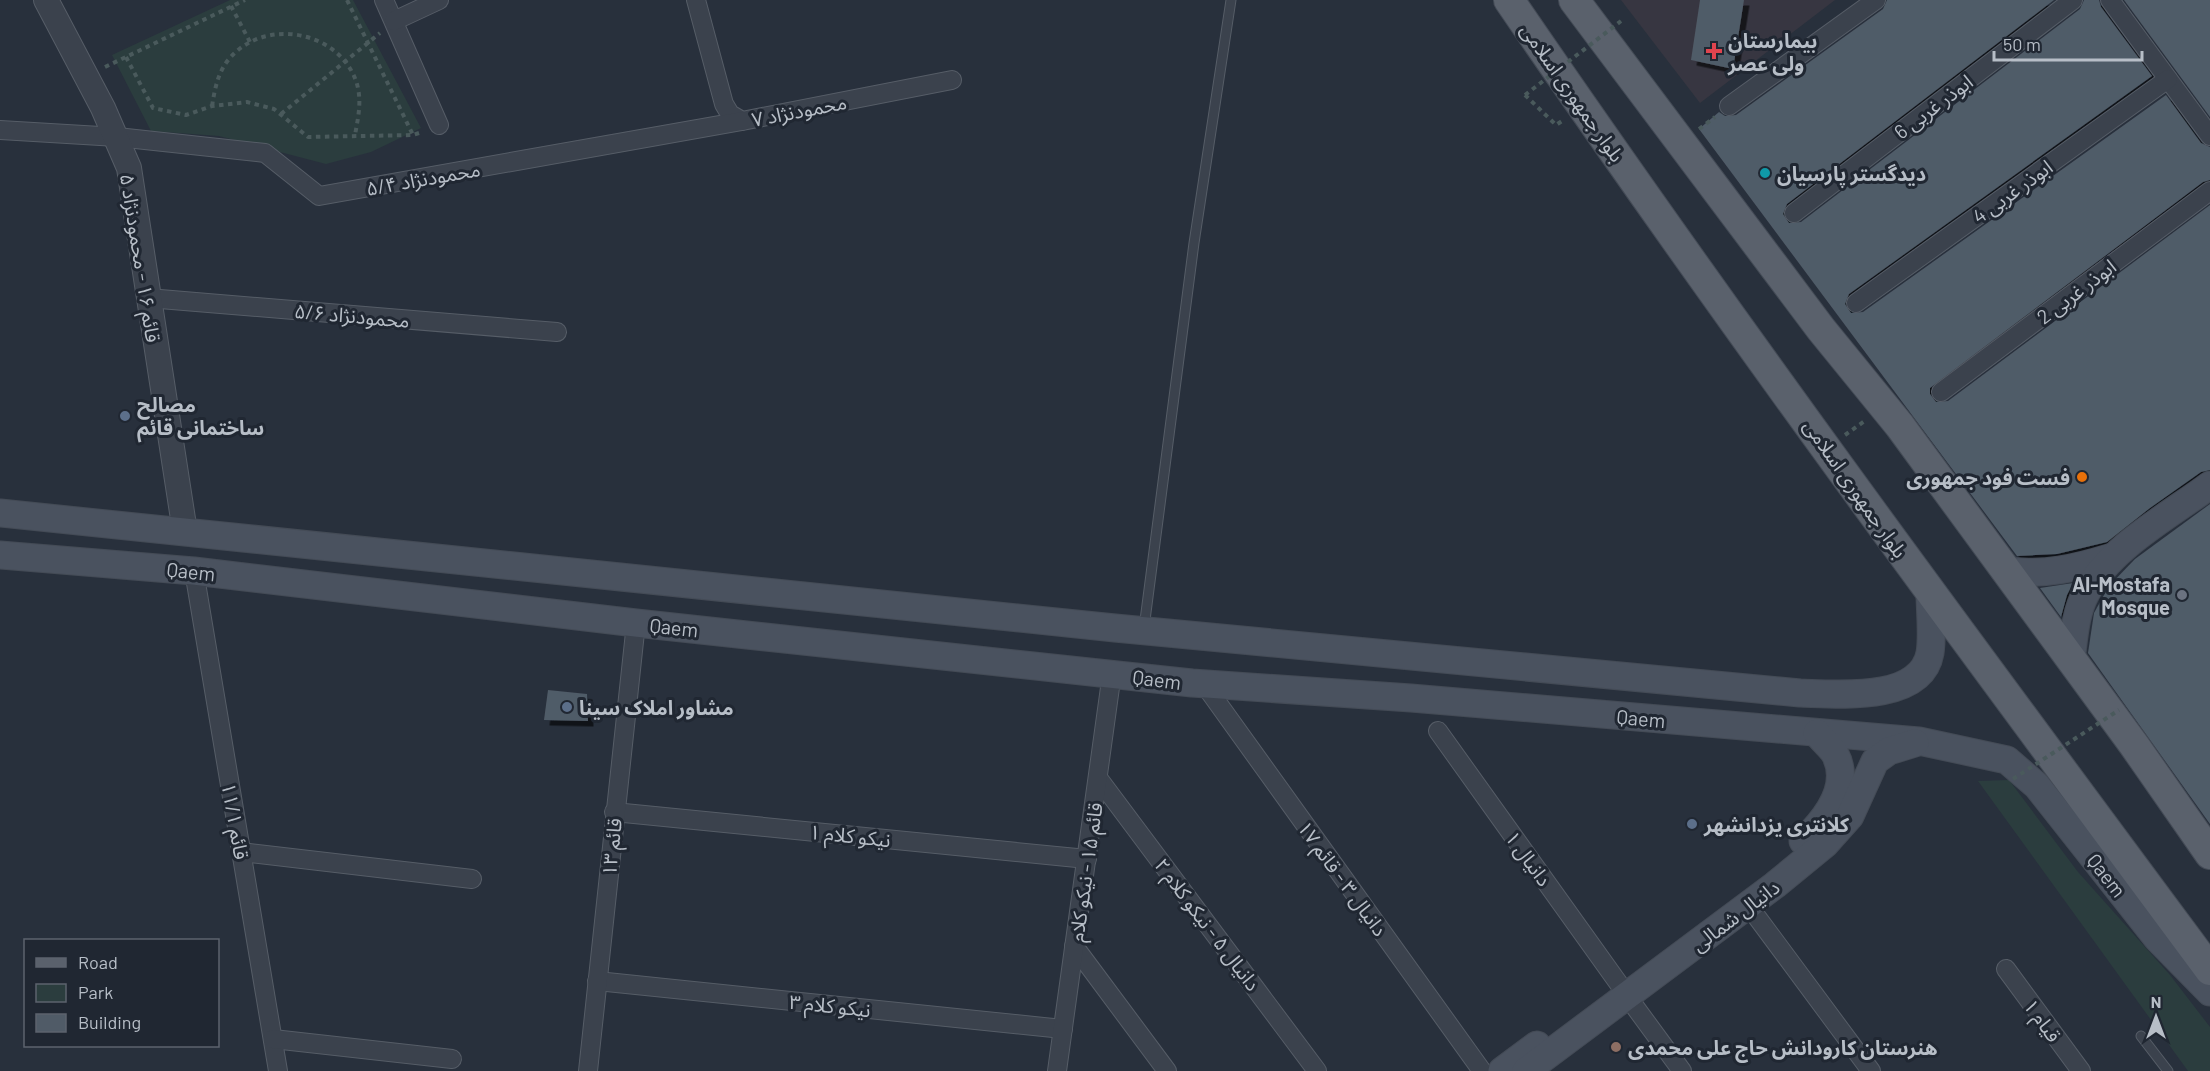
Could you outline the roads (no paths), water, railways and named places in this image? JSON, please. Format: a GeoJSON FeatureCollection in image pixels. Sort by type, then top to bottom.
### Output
{"type":"FeatureCollection","features":[{"type":"Feature","properties":{"kind":"main road","name":"بلوار جمهوری اسلامی"},"geometry":{"type":"LineString","coordinates":[[1509,0],[1589,117],[1930,592],[2210,970]]}},
{"type":"Feature","properties":{"kind":"main road"},"geometry":{"type":"LineString","coordinates":[[1582,5],[1821,329],[1884,407],[2071,660],[2210,854]]}},
{"type":"Feature","properties":{"kind":"main road"},"geometry":{"type":"LineString","coordinates":[[2071,660],[2077,619],[2086,593],[2112,557],[2210,485]]}},
{"type":"Feature","properties":{"kind":"main road","name":"Qaem"},"geometry":{"type":"LineString","coordinates":[[0,513],[1115,628],[1788,692],[1861,696],[1894,687],[1918,675],[1930,654],[1930,592]]}},
{"type":"Feature","properties":{"kind":"main road"},"geometry":{"type":"LineString","coordinates":[[184,532],[194,571]]}},
{"type":"Feature","properties":{"kind":"main road","name":"Qaem"},"geometry":{"type":"LineString","coordinates":[[0,555],[194,571],[636,623],[1204,684],[1423,699],[1918,741],[2007,760],[2037,786],[2157,938],[2210,992]]}},
{"type":"Feature","properties":{"kind":"main road"},"geometry":{"type":"LineString","coordinates":[[2005,571],[2036,574],[2068,570],[2112,557]]}},
{"type":"Feature","properties":{"kind":"main road"},"geometry":{"type":"LineString","coordinates":[[1112,673],[1115,628]]}},
{"type":"Feature","properties":{"kind":"main road","name":"دانیال شمالی"},"geometry":{"type":"LineString","coordinates":[[1502,1071],[1749,905],[1803,852],[1838,795],[1840,771],[1835,754],[1816,733]]}},
{"type":"Feature","properties":{"kind":"main road","name":"دانیال شمالی"},"geometry":{"type":"LineString","coordinates":[[1526,1071],[1767,875],[1803,852],[1826,844],[1850,816],[1875,761],[1889,750],[1918,741]]}},
{"type":"Feature","properties":{"kind":"street","name":"قائم ۱۶ - محمودنژاد ۵"},"geometry":{"type":"LineString","coordinates":[[46,0],[87,75],[129,168],[184,532]]}},
{"type":"Feature","properties":{"kind":"street"},"geometry":{"type":"LineString","coordinates":[[384,0],[439,125]]}},
{"type":"Feature","properties":{"kind":"street"},"geometry":{"type":"LineString","coordinates":[[394,21],[439,0]]}},
{"type":"Feature","properties":{"kind":"street","name":"محمودنژاد ۷"},"geometry":{"type":"LineString","coordinates":[[696,0],[724,104],[730,114],[742,121],[952,80]]}},
{"type":"Feature","properties":{"kind":"street"},"geometry":{"type":"LineString","coordinates":[[1730,106],[1876,0]]}},
{"type":"Feature","properties":{"kind":"street","name":"ابوذر غربی 6"},"geometry":{"type":"LineString","coordinates":[[1794,213],[2073,0]]}},
{"type":"Feature","properties":{"kind":"street"},"geometry":{"type":"LineString","coordinates":[[2110,0],[2210,136]]}},
{"type":"Feature","properties":{"kind":"street","name":"ابوذر غربی 4"},"geometry":{"type":"LineString","coordinates":[[1857,303],[2168,79]]}},
{"type":"Feature","properties":{"kind":"street","name":"محمودنژاد ۵/۴"},"geometry":{"type":"LineString","coordinates":[[0,130],[117,138],[265,153],[319,196],[742,121]]}},
{"type":"Feature","properties":{"kind":"street","name":"ابوذر غربی 2"},"geometry":{"type":"LineString","coordinates":[[1941,392],[2210,191]]}},
{"type":"Feature","properties":{"kind":"street","name":"محمودنژاد ۵/۶"},"geometry":{"type":"LineString","coordinates":[[148,298],[557,332]]}},
{"type":"Feature","properties":{"kind":"street","name":"قائم ۱۱/۱"},"geometry":{"type":"LineString","coordinates":[[194,571],[278,1071]]}},
{"type":"Feature","properties":{"kind":"street","name":"قائم ۱۳"},"geometry":{"type":"LineString","coordinates":[[588,1071],[636,623]]}},
{"type":"Feature","properties":{"kind":"street","name":"قائم ۱۵ - نیکو کلام"},"geometry":{"type":"LineString","coordinates":[[1057,1071],[1112,673]]}},
{"type":"Feature","properties":{"kind":"street","name":"دانیال ۳ - قائم ۱۷"},"geometry":{"type":"LineString","coordinates":[[1204,684],[1482,1071]]}},
{"type":"Feature","properties":{"kind":"street","name":"دانیال ۱"},"geometry":{"type":"LineString","coordinates":[[1438,731],[1682,1071]]}},
{"type":"Feature","properties":{"kind":"street","name":"دانیال ۵ - نیکو کلام ۲"},"geometry":{"type":"LineString","coordinates":[[1098,777],[1317,1071]]}},
{"type":"Feature","properties":{"kind":"street","name":"نیکو کلام ۱"},"geometry":{"type":"LineString","coordinates":[[614,812],[1087,859]]}},
{"type":"Feature","properties":{"kind":"street"},"geometry":{"type":"LineString","coordinates":[[241,852],[472,879]]}},
{"type":"Feature","properties":{"kind":"street"},"geometry":{"type":"LineString","coordinates":[[1749,905],[1871,1071]]}},
{"type":"Feature","properties":{"kind":"street"},"geometry":{"type":"LineString","coordinates":[[1074,946],[1167,1071]]}},
{"type":"Feature","properties":{"kind":"street","name":"قیام ۱"},"geometry":{"type":"LineString","coordinates":[[2006,969],[2081,1071]]}},
{"type":"Feature","properties":{"kind":"street","name":"نیکو کلام ۳"},"geometry":{"type":"LineString","coordinates":[[597,981],[1063,1029]]}},
{"type":"Feature","properties":{"kind":"street"},"geometry":{"type":"LineString","coordinates":[[273,1039],[452,1059]]}},
{"type":"Feature","properties":{"kind":"lane"},"geometry":{"type":"LineString","coordinates":[[1143,630],[1194,243],[1231,0]]}},
{"type":"Feature","properties":{"kind":"lane"},"geometry":{"type":"LineString","coordinates":[[2141,1036],[2168,1071]]}},
{"type":"Feature","properties":{"kind":"place","name":"بیمارستان ولی عصر"},"geometry":{"type":"Point","coordinates":[1714,51]}},
{"type":"Feature","properties":{"kind":"place","name":"دیدگستر پارسیان"},"geometry":{"type":"Point","coordinates":[1765,173]}},
{"type":"Feature","properties":{"kind":"place","name":"مصالح ساختمانی قائم"},"geometry":{"type":"Point","coordinates":[125,416]}},
{"type":"Feature","properties":{"kind":"place","name":"فست فود جمهوری"},"geometry":{"type":"Point","coordinates":[2082,477]}},
{"type":"Feature","properties":{"kind":"place","name":"Al-Mostafa Mosque"},"geometry":{"type":"Point","coordinates":[2182,595]}},
{"type":"Feature","properties":{"kind":"place","name":"مشاور املاک سینا"},"geometry":{"type":"Point","coordinates":[567,707]}},
{"type":"Feature","properties":{"kind":"place","name":"کلانتری یزدانشهر"},"geometry":{"type":"Point","coordinates":[1692,824]}},
{"type":"Feature","properties":{"kind":"place","name":"هنرستان کارودانش حاج علی محمدی"},"geometry":{"type":"Point","coordinates":[1616,1047]}}]}
